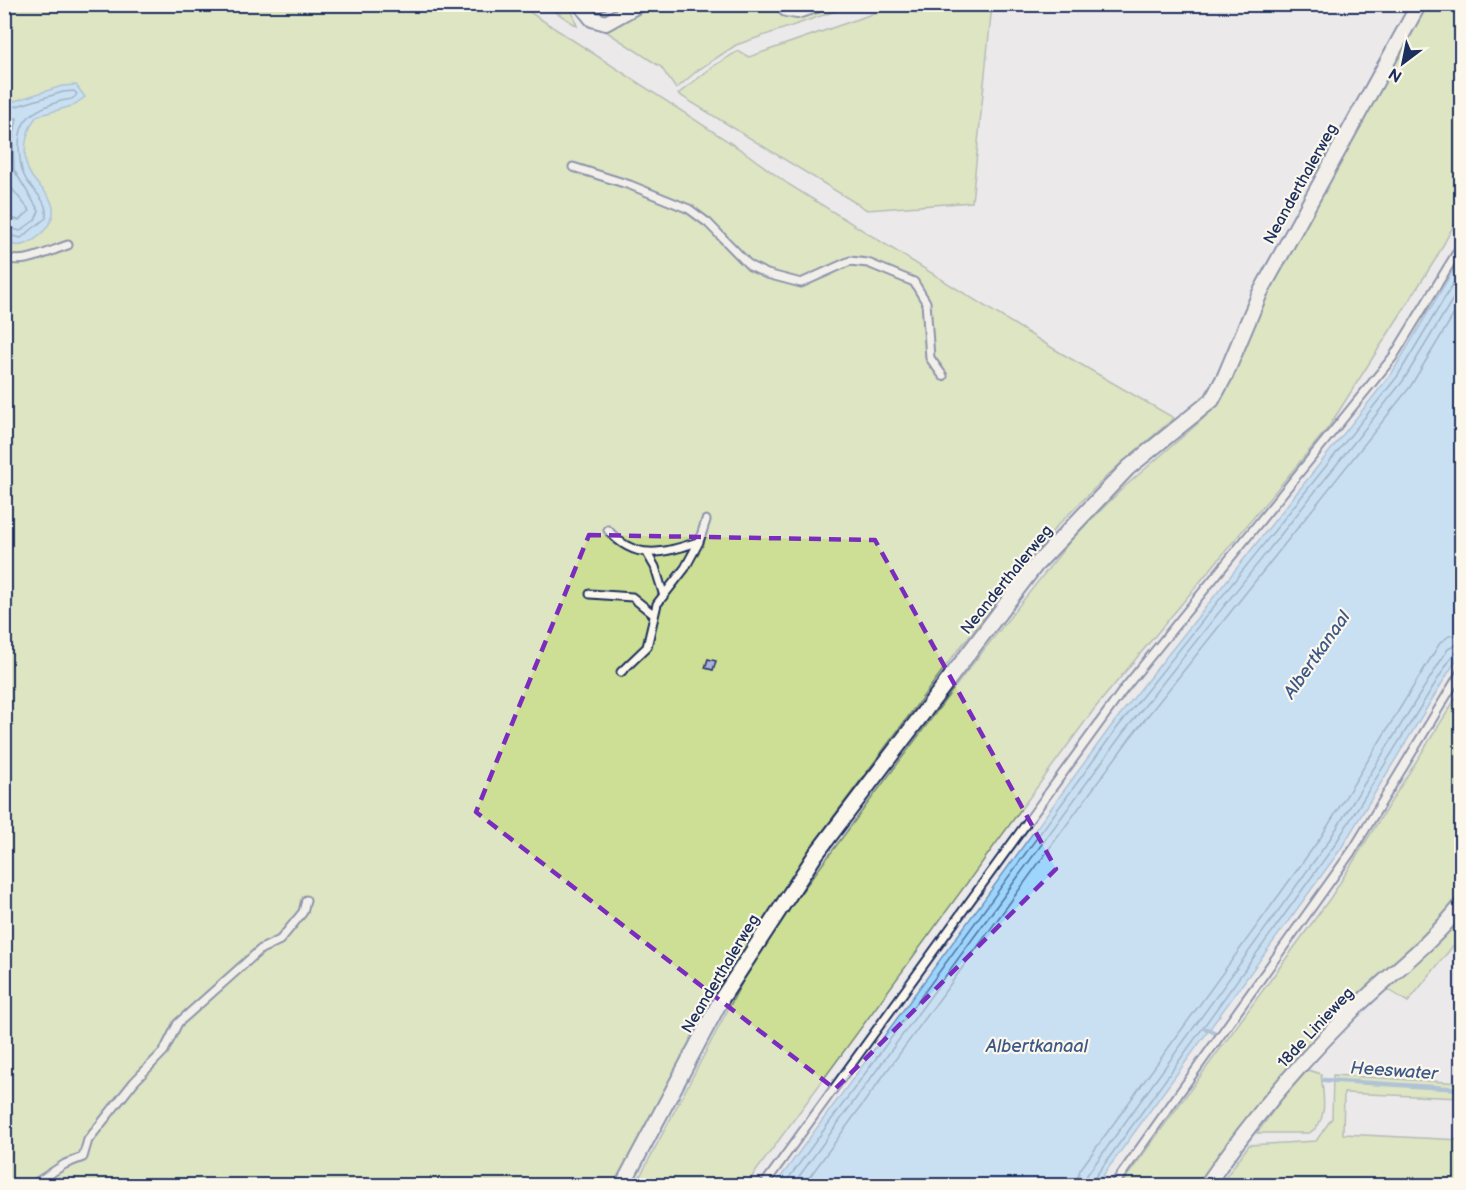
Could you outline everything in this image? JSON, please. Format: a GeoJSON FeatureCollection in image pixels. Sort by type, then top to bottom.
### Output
{"type":"FeatureCollection","features":[{"type":"Feature","properties":{"kind":"street"},"geometry":{"type":"LineString","coordinates":[[580,4],[592,19],[606,23],[640,4]]}},
{"type":"Feature","properties":{"kind":"street"},"geometry":{"type":"LineString","coordinates":[[784,4],[786,9],[797,11],[820,4]]}},
{"type":"Feature","properties":{"kind":"street","name":"Neanderthalerweg"},"geometry":{"type":"LineString","coordinates":[[622,1185],[722,998],[816,854],[1035,566],[1128,468],[1212,400],[1225,376],[1260,293],[1419,4]]}},
{"type":"Feature","properties":{"kind":"street","name":"18de Linieweg"},"geometry":{"type":"LineString","coordinates":[[1206,1185],[1243,1132],[1350,1014],[1444,927],[1461,904]]}},
{"type":"Feature","properties":{"kind":"lane"},"geometry":{"type":"LineString","coordinates":[[573,167],[630,185],[689,209],[708,222],[750,266],[767,274],[801,283],[850,261],[868,263],[914,282],[926,302],[930,358],[943,376]]}},
{"type":"Feature","properties":{"kind":"lane"},"geometry":{"type":"LineString","coordinates":[[764,1185],[1124,689],[1393,357],[1461,244]]}},
{"type":"Feature","properties":{"kind":"lane"},"geometry":{"type":"LineString","coordinates":[[4,257],[12,261],[27,259],[68,245]]}},
{"type":"Feature","properties":{"kind":"lane"},"geometry":{"type":"LineString","coordinates":[[621,672],[647,647],[653,614],[663,593],[685,568],[699,542],[706,520]]}},
{"type":"Feature","properties":{"kind":"lane"},"geometry":{"type":"LineString","coordinates":[[608,530],[625,547],[647,553],[677,549],[699,542]]}},
{"type":"Feature","properties":{"kind":"lane"},"geometry":{"type":"LineString","coordinates":[[647,553],[663,593]]}},
{"type":"Feature","properties":{"kind":"lane"},"geometry":{"type":"LineString","coordinates":[[590,594],[632,597],[653,614]]}},
{"type":"Feature","properties":{"kind":"lane"},"geometry":{"type":"LineString","coordinates":[[1113,1185],[1354,848],[1461,670]]}},
{"type":"Feature","properties":{"kind":"lane"},"geometry":{"type":"LineString","coordinates":[[32,1185],[65,1164],[82,1157],[88,1140],[134,1082],[164,1051],[178,1023],[261,949],[280,940],[303,912],[306,900]]}},
{"type":"Feature","properties":{"kind":"highlighted area"},"geometry":{"type":"Polygon","coordinates":[[[589,535],[875,540],[1056,869],[835,1089],[476,812],[589,535]]]}},
{"type":"Feature","properties":{"kind":"green space"},"geometry":{"type":"Polygon","coordinates":[[[5,5],[519,5],[743,151],[788,184],[1054,349],[1174,418],[1110,473],[1056,527],[951,659],[817,839],[737,964],[614,1185],[5,1186],[5,5]]]}},
{"type":"Feature","properties":{"kind":"green space"},"geometry":{"type":"Polygon","coordinates":[[[545,5],[570,5],[577,26],[545,5]]]}},
{"type":"Feature","properties":{"kind":"green space"},"geometry":{"type":"Polygon","coordinates":[[[649,5],[777,5],[782,11],[791,12],[853,5],[736,45],[698,70],[676,89],[661,67],[604,30],[649,5]]]}},
{"type":"Feature","properties":{"kind":"green space"},"geometry":{"type":"Polygon","coordinates":[[[898,5],[992,5],[972,202],[867,210],[678,94],[715,65],[738,51],[749,57],[898,5]]]}},
{"type":"Feature","properties":{"kind":"green space"},"geometry":{"type":"Polygon","coordinates":[[[1425,5],[1461,5],[1461,212],[1435,260],[1328,428],[1095,708],[746,1185],[635,1186],[744,979],[785,914],[967,671],[1071,540],[1123,488],[1203,419],[1219,400],[1270,286],[1425,5]]]}},
{"type":"Feature","properties":{"kind":"green space"},"geometry":{"type":"Polygon","coordinates":[[[1461,690],[1461,936],[1408,1002],[1385,988],[1290,1076],[1213,1185],[1120,1186],[1331,897],[1461,690]]]}},
{"type":"Feature","properties":{"kind":"green space"},"geometry":{"type":"Polygon","coordinates":[[[1308,1070],[1321,1074],[1324,1106],[1323,1115],[1316,1128],[1309,1133],[1257,1133],[1282,1099],[1308,1070]]]}},
{"type":"Feature","properties":{"kind":"green space"},"geometry":{"type":"Polygon","coordinates":[[[1333,1075],[1461,1083],[1461,1098],[1344,1093],[1343,1134],[1461,1140],[1461,1185],[1220,1185],[1249,1145],[1316,1141],[1332,1118],[1333,1075]]]}},
{"type":"Feature","properties":{"kind":"water"},"geometry":{"type":"Polygon","coordinates":[[[76,85],[85,97],[72,106],[37,116],[29,129],[25,154],[28,170],[49,198],[53,214],[46,228],[35,239],[21,245],[14,245],[5,238],[5,104],[62,86],[76,85]]]}},
{"type":"Feature","properties":{"kind":"water","name":"Albertkanaal"},"geometry":{"type":"Polygon","coordinates":[[[1461,257],[1461,652],[1340,850],[1096,1185],[775,1185],[1112,725],[1392,373],[1461,257]]]}},
{"type":"Feature","properties":{"kind":"building"},"geometry":{"type":"Polygon","coordinates":[[[593,4],[614,4],[597,14],[592,5],[593,4]]]}},
{"type":"Feature","properties":{"kind":"building"},"geometry":{"type":"Polygon","coordinates":[[[708,659],[716,661],[713,670],[705,668],[708,659]]]}},
{"type":"Feature","properties":{"kind":"waterway","name":"Heeswater"},"geometry":{"type":"LineString","coordinates":[[1204,1028],[1216,1033]]}},
{"type":"Feature","properties":{"kind":"waterway","name":"Heeswater"},"geometry":{"type":"LineString","coordinates":[[1324,1080],[1462,1089]]}}]}
